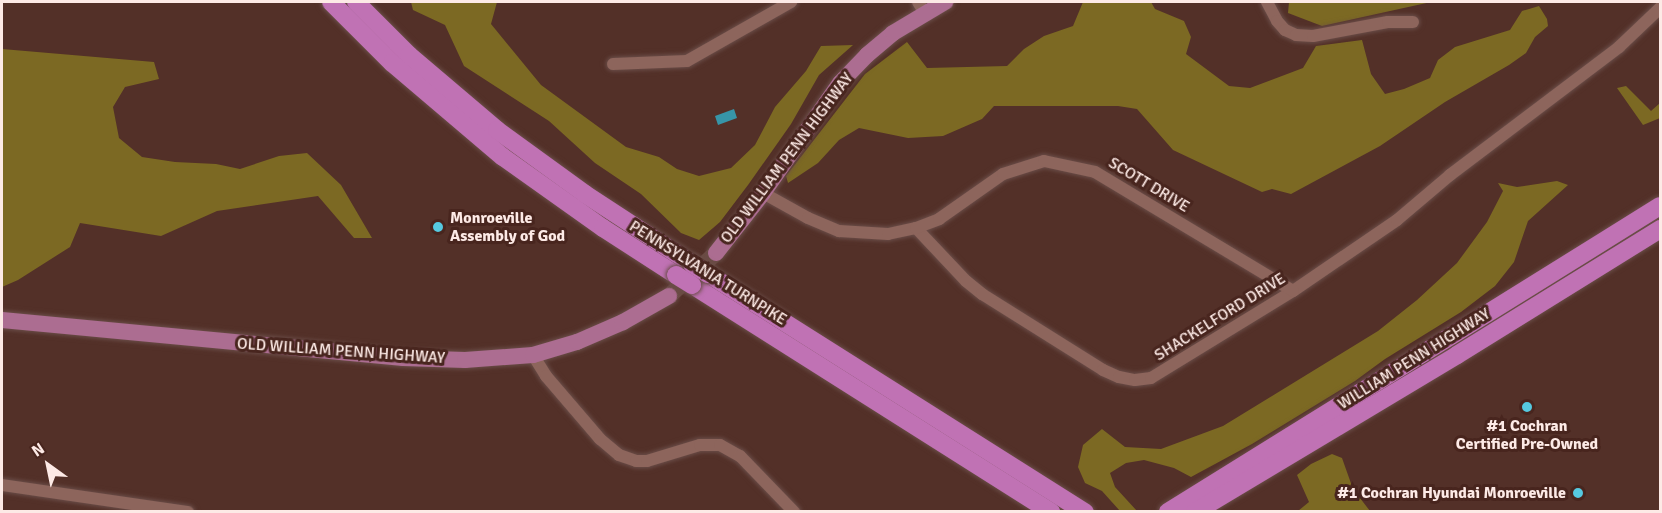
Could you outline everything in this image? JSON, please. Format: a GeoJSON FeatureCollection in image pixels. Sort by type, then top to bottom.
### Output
{"type":"FeatureCollection","features":[{"type":"Feature","properties":{"kind":"highway","name":"PENNSYLVANIA TURNPIKE"},"geometry":{"type":"LineString","coordinates":[[332,2],[400,71],[503,157],[603,228],[1051,512]]}},
{"type":"Feature","properties":{"kind":"highway","name":"PENNSYLVANIA TURNPIKE"},"geometry":{"type":"LineString","coordinates":[[356,2],[409,55],[497,130],[585,194],[1085,512]]}},
{"type":"Feature","properties":{"kind":"highway","name":"WILLIAM PENN HIGHWAY"},"geometry":{"type":"LineString","coordinates":[[1168,512],[1660,206]]}},
{"type":"Feature","properties":{"kind":"highway","name":"WILLIAM PENN HIGHWAY"},"geometry":{"type":"LineString","coordinates":[[1195,512],[1457,356],[1660,229]]}},
{"type":"Feature","properties":{"kind":"main road","name":"OLD WILLIAM PENN HIGHWAY"},"geometry":{"type":"LineString","coordinates":[[716,253],[764,193],[840,83],[867,55],[921,7],[945,2]]}},
{"type":"Feature","properties":{"kind":"main road","name":"OLD WILLIAM PENN HIGHWAY"},"geometry":{"type":"LineString","coordinates":[[2,320],[403,358],[465,360],[533,355],[577,342],[623,322],[669,296]]}},
{"type":"Feature","properties":{"kind":"street"},"geometry":{"type":"LineString","coordinates":[[613,64],[687,61],[792,2]]}},
{"type":"Feature","properties":{"kind":"street"},"geometry":{"type":"LineString","coordinates":[[1267,2],[1277,21],[1285,30],[1296,35],[1313,36],[1388,22],[1413,22]]}},
{"type":"Feature","properties":{"kind":"street","name":"SHACKELFORD DRIVE"},"geometry":{"type":"LineString","coordinates":[[916,228],[966,281],[982,294],[1103,370],[1119,377],[1135,380],[1151,378],[1293,291],[1397,220],[1450,175],[1619,47],[1660,8]]}},
{"type":"Feature","properties":{"kind":"street","name":"SCOTT DRIVE"},"geometry":{"type":"LineString","coordinates":[[916,228],[939,219],[1004,174],[1044,161],[1095,172],[1293,291]]}},
{"type":"Feature","properties":{"kind":"street"},"geometry":{"type":"LineString","coordinates":[[764,193],[808,218],[839,231],[888,234],[916,228]]}},
{"type":"Feature","properties":{"kind":"street"},"geometry":{"type":"LineString","coordinates":[[533,355],[546,376],[600,439],[619,455],[636,461],[647,461],[700,445],[720,445],[740,456],[794,512]]}},
{"type":"Feature","properties":{"kind":"street"},"geometry":{"type":"LineString","coordinates":[[2,484],[188,512]]}},
{"type":"Feature","properties":{"kind":"shaded area"},"geometry":{"type":"Polygon","coordinates":[[[411,2],[497,2],[491,24],[541,85],[626,147],[659,157],[677,169],[699,176],[731,168],[755,145],[775,107],[806,71],[821,46],[853,45],[819,75],[791,124],[748,185],[720,222],[699,240],[681,233],[641,194],[595,163],[549,121],[464,66],[445,25],[413,10],[411,2]]]}},
{"type":"Feature","properties":{"kind":"shaded area"},"geometry":{"type":"Polygon","coordinates":[[[1083,2],[1151,2],[1155,9],[1184,21],[1191,37],[1186,54],[1229,86],[1250,88],[1303,68],[1316,46],[1362,40],[1371,74],[1385,94],[1430,78],[1438,60],[1455,47],[1510,30],[1522,11],[1539,6],[1547,19],[1548,26],[1535,37],[1526,53],[1509,65],[1445,102],[1380,146],[1291,194],[1272,189],[1262,192],[1173,150],[1137,109],[1118,106],[994,106],[982,119],[943,136],[908,138],[859,128],[839,140],[818,163],[788,183],[786,176],[865,74],[907,42],[927,68],[1007,66],[1024,49],[1044,36],[1073,26],[1083,2]]]}},
{"type":"Feature","properties":{"kind":"shaded area"},"geometry":{"type":"Polygon","coordinates":[[[1289,2],[1431,2],[1322,26],[1288,13],[1289,2]]]}},
{"type":"Feature","properties":{"kind":"shaded area"},"geometry":{"type":"Polygon","coordinates":[[[2,49],[154,62],[159,79],[125,87],[113,107],[119,138],[142,157],[175,162],[216,164],[240,169],[279,156],[307,153],[341,185],[372,238],[354,238],[318,196],[217,211],[161,236],[80,223],[70,247],[18,280],[2,287],[2,49]]]}},
{"type":"Feature","properties":{"kind":"shaded area"},"geometry":{"type":"Polygon","coordinates":[[[1626,86],[1651,111],[1660,103],[1660,118],[1643,125],[1617,88],[1626,86]]]}},
{"type":"Feature","properties":{"kind":"shaded area"},"geometry":{"type":"Polygon","coordinates":[[[1557,181],[1568,185],[1528,221],[1514,262],[1495,286],[1461,312],[1385,359],[1355,381],[1252,444],[1191,477],[1174,468],[1144,460],[1126,463],[1110,473],[1115,487],[1137,511],[1120,511],[1102,491],[1085,483],[1078,467],[1083,445],[1102,429],[1125,447],[1161,449],[1223,426],[1378,331],[1417,300],[1457,263],[1487,222],[1503,191],[1498,183],[1517,187],[1557,181]]]}},
{"type":"Feature","properties":{"kind":"shaded area"},"geometry":{"type":"Polygon","coordinates":[[[1332,454],[1342,458],[1353,489],[1370,511],[1298,511],[1309,502],[1297,475],[1311,464],[1332,454]]]}},
{"type":"Feature","properties":{"kind":"water"},"geometry":{"type":"Polygon","coordinates":[[[734,109],[737,118],[718,125],[715,116],[734,109]]]}},
{"type":"Feature","properties":{"kind":"tunnel"},"geometry":{"type":"LineString","coordinates":[[669,296],[716,253]]}},
{"type":"Feature","properties":{"kind":"place","name":"Monroeville Assembly of God"},"geometry":{"type":"Point","coordinates":[438,227]}},
{"type":"Feature","properties":{"kind":"place","name":"#1 Cochran Certified Pre-Owned"},"geometry":{"type":"Point","coordinates":[1527,407]}},
{"type":"Feature","properties":{"kind":"place","name":"#1 Cochran Hyundai Monroeville"},"geometry":{"type":"Point","coordinates":[1578,493]}}]}
